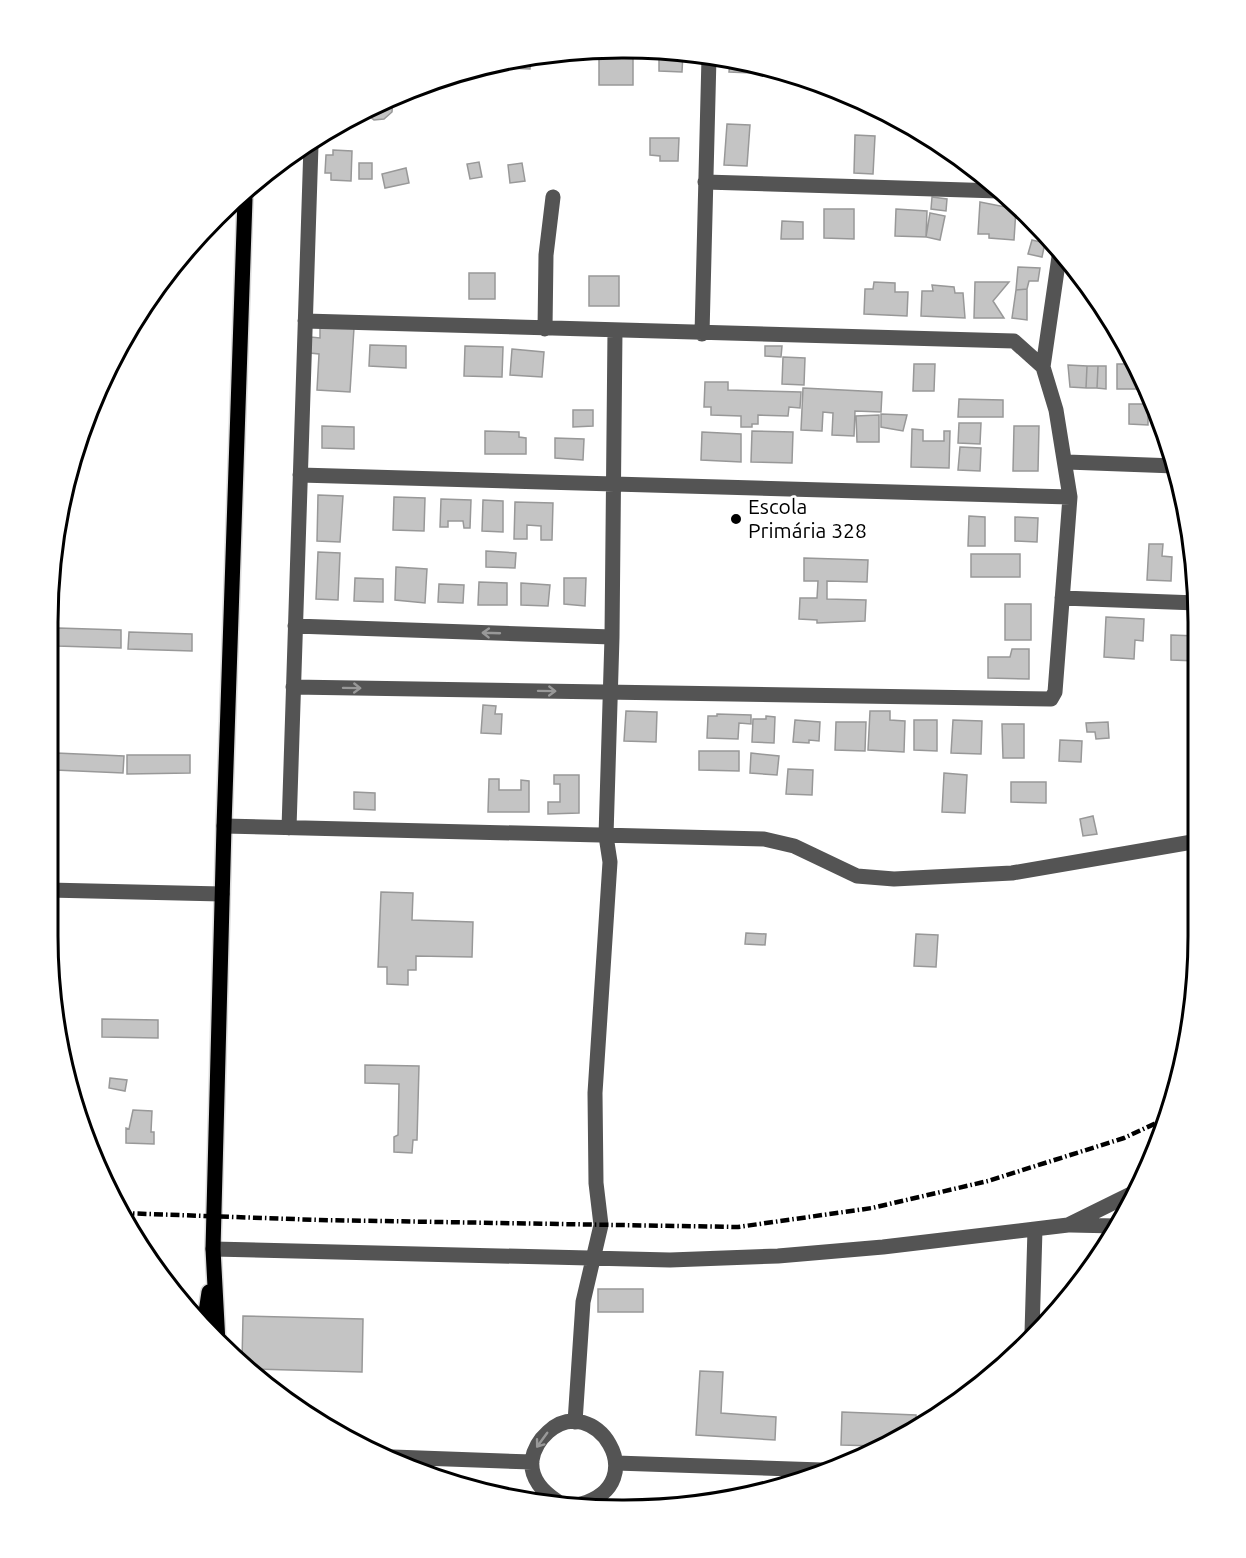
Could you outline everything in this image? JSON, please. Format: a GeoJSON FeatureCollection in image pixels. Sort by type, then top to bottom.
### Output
{"type":"FeatureCollection","features":[{"type":"Feature","properties":{"kind":"main road"},"geometry":{"type":"LineString","coordinates":[[217,1326],[213,1256],[224,826],[245,205]]}},
{"type":"Feature","properties":{"kind":"main road"},"geometry":{"type":"LineString","coordinates":[[205,1314],[213,1256]]}},
{"type":"Feature","properties":{"kind":"street"},"geometry":{"type":"LineString","coordinates":[[702,334],[709,65]]}},
{"type":"Feature","properties":{"kind":"street"},"geometry":{"type":"LineString","coordinates":[[289,828],[311,153]]}},
{"type":"Feature","properties":{"kind":"street"},"geometry":{"type":"LineString","coordinates":[[705,182],[985,191]]}},
{"type":"Feature","properties":{"kind":"street"},"geometry":{"type":"LineString","coordinates":[[545,329],[546,255],[553,197]]}},
{"type":"Feature","properties":{"kind":"street"},"geometry":{"type":"LineString","coordinates":[[293,687],[1051,699],[1055,692],[1070,497],[1067,462],[1044,367],[1058,264]]}},
{"type":"Feature","properties":{"kind":"street"},"geometry":{"type":"LineString","coordinates":[[305,321],[702,334],[1014,341],[1044,367]]}},
{"type":"Feature","properties":{"kind":"street"},"geometry":{"type":"LineString","coordinates":[[575,1422],[583,1302],[601,1225],[596,1183],[595,1093],[610,862],[606,836],[612,637],[615,330]]}},
{"type":"Feature","properties":{"kind":"street"},"geometry":{"type":"LineString","coordinates":[[1067,462],[1165,466]]}},
{"type":"Feature","properties":{"kind":"street"},"geometry":{"type":"LineString","coordinates":[[300,475],[1070,497]]}},
{"type":"Feature","properties":{"kind":"street"},"geometry":{"type":"LineString","coordinates":[[1062,598],[1186,603]]}},
{"type":"Feature","properties":{"kind":"street"},"geometry":{"type":"LineString","coordinates":[[296,626],[612,637]]}},
{"type":"Feature","properties":{"kind":"street"},"geometry":{"type":"LineString","coordinates":[[224,826],[765,839],[794,846],[857,876],[894,879],[1012,873],[1187,843]]}},
{"type":"Feature","properties":{"kind":"street"},"geometry":{"type":"LineString","coordinates":[[59,890],[222,894]]}},
{"type":"Feature","properties":{"kind":"street"},"geometry":{"type":"LineString","coordinates":[[1068,1225],[1122,1198]]}},
{"type":"Feature","properties":{"kind":"street"},"geometry":{"type":"LineString","coordinates":[[213,1256],[592,1257],[670,1260],[778,1256],[883,1247],[1068,1225],[1106,1227]]}},
{"type":"Feature","properties":{"kind":"street"},"geometry":{"type":"LineString","coordinates":[[1032,1323],[1035,1229]]}},
{"type":"Feature","properties":{"kind":"street"},"geometry":{"type":"LineString","coordinates":[[547,1495],[535,1479],[532,1462],[538,1441],[554,1426],[575,1422],[596,1428],[611,1442],[616,1463],[614,1478],[606,1491],[596,1499]]}},
{"type":"Feature","properties":{"kind":"street"},"geometry":{"type":"LineString","coordinates":[[409,1458],[532,1462]]}},
{"type":"Feature","properties":{"kind":"street"},"geometry":{"type":"LineString","coordinates":[[616,1463],[806,1469]]}},
{"type":"Feature","properties":{"kind":"building"},"geometry":{"type":"Polygon","coordinates":[[[599,59],[633,59],[633,85],[599,85],[599,59]]]}},
{"type":"Feature","properties":{"kind":"building"},"geometry":{"type":"Polygon","coordinates":[[[659,60],[683,62],[682,72],[659,71],[659,60]]]}},
{"type":"Feature","properties":{"kind":"building"},"geometry":{"type":"Polygon","coordinates":[[[729,68],[748,73],[729,72],[729,68]]]}},
{"type":"Feature","properties":{"kind":"building"},"geometry":{"type":"Polygon","coordinates":[[[392,108],[392,112],[384,119],[374,120],[371,118],[392,108]]]}},
{"type":"Feature","properties":{"kind":"building"},"geometry":{"type":"Polygon","coordinates":[[[727,124],[750,125],[747,166],[724,165],[727,124]]]}},
{"type":"Feature","properties":{"kind":"building"},"geometry":{"type":"Polygon","coordinates":[[[855,135],[875,136],[873,174],[854,173],[855,135]]]}},
{"type":"Feature","properties":{"kind":"building"},"geometry":{"type":"Polygon","coordinates":[[[650,138],[679,138],[678,161],[660,161],[660,156],[650,155],[650,138]]]}},
{"type":"Feature","properties":{"kind":"building"},"geometry":{"type":"Polygon","coordinates":[[[333,150],[352,151],[351,181],[331,180],[331,173],[325,173],[326,155],[333,155],[333,150]]]}},
{"type":"Feature","properties":{"kind":"building"},"geometry":{"type":"Polygon","coordinates":[[[479,162],[482,177],[470,179],[467,164],[479,162]]]}},
{"type":"Feature","properties":{"kind":"building"},"geometry":{"type":"Polygon","coordinates":[[[359,163],[372,163],[372,179],[359,179],[359,163]]]}},
{"type":"Feature","properties":{"kind":"building"},"geometry":{"type":"Polygon","coordinates":[[[522,163],[525,181],[510,183],[508,165],[522,163]]]}},
{"type":"Feature","properties":{"kind":"building"},"geometry":{"type":"Polygon","coordinates":[[[406,168],[409,183],[385,188],[382,174],[406,168]]]}},
{"type":"Feature","properties":{"kind":"building"},"geometry":{"type":"Polygon","coordinates":[[[932,197],[947,199],[946,211],[931,209],[932,197]]]}},
{"type":"Feature","properties":{"kind":"building"},"geometry":{"type":"Polygon","coordinates":[[[980,202],[1003,206],[1015,218],[1014,240],[989,238],[989,234],[978,234],[980,202]]]}},
{"type":"Feature","properties":{"kind":"building"},"geometry":{"type":"Polygon","coordinates":[[[824,209],[854,209],[854,239],[824,238],[824,209]]]}},
{"type":"Feature","properties":{"kind":"building"},"geometry":{"type":"Polygon","coordinates":[[[896,209],[927,211],[926,237],[895,236],[896,209]]]}},
{"type":"Feature","properties":{"kind":"building"},"geometry":{"type":"Polygon","coordinates":[[[930,213],[945,216],[940,240],[926,237],[930,213]]]}},
{"type":"Feature","properties":{"kind":"building"},"geometry":{"type":"Polygon","coordinates":[[[782,221],[803,222],[803,239],[781,239],[782,221]]]}},
{"type":"Feature","properties":{"kind":"building"},"geometry":{"type":"Polygon","coordinates":[[[1032,240],[1038,241],[1044,248],[1042,257],[1028,254],[1032,240]]]}},
{"type":"Feature","properties":{"kind":"building"},"geometry":{"type":"Polygon","coordinates":[[[1018,267],[1040,268],[1038,281],[1029,281],[1027,289],[1016,290],[1018,267]]]}},
{"type":"Feature","properties":{"kind":"building"},"geometry":{"type":"Polygon","coordinates":[[[469,273],[495,273],[495,299],[469,299],[469,273]]]}},
{"type":"Feature","properties":{"kind":"building"},"geometry":{"type":"Polygon","coordinates":[[[589,276],[619,276],[619,306],[589,306],[589,276]]]}},
{"type":"Feature","properties":{"kind":"building"},"geometry":{"type":"Polygon","coordinates":[[[874,282],[895,283],[895,292],[908,292],[907,316],[864,314],[865,289],[873,289],[874,282]]]}},
{"type":"Feature","properties":{"kind":"building"},"geometry":{"type":"Polygon","coordinates":[[[975,282],[1009,282],[993,301],[1004,318],[974,318],[975,282]]]}},
{"type":"Feature","properties":{"kind":"building"},"geometry":{"type":"Polygon","coordinates":[[[932,285],[954,287],[955,293],[963,293],[965,318],[921,316],[922,291],[933,291],[932,285]]]}},
{"type":"Feature","properties":{"kind":"building"},"geometry":{"type":"Polygon","coordinates":[[[1027,289],[1027,320],[1012,318],[1016,290],[1027,289]]]}},
{"type":"Feature","properties":{"kind":"building"},"geometry":{"type":"Polygon","coordinates":[[[320,327],[354,328],[350,392],[317,390],[319,354],[310,353],[311,337],[320,338],[320,327]]]}},
{"type":"Feature","properties":{"kind":"building"},"geometry":{"type":"Polygon","coordinates":[[[370,345],[406,346],[406,368],[369,366],[370,345]]]}},
{"type":"Feature","properties":{"kind":"building"},"geometry":{"type":"Polygon","coordinates":[[[465,346],[503,347],[502,377],[464,376],[465,346]]]}},
{"type":"Feature","properties":{"kind":"building"},"geometry":{"type":"Polygon","coordinates":[[[765,346],[782,346],[781,357],[765,356],[765,346]]]}},
{"type":"Feature","properties":{"kind":"building"},"geometry":{"type":"Polygon","coordinates":[[[512,349],[544,352],[542,377],[510,375],[512,349]]]}},
{"type":"Feature","properties":{"kind":"building"},"geometry":{"type":"Polygon","coordinates":[[[783,357],[805,358],[804,385],[782,384],[783,357]]]}},
{"type":"Feature","properties":{"kind":"building"},"geometry":{"type":"Polygon","coordinates":[[[914,364],[935,364],[934,391],[913,391],[914,364]]]}},
{"type":"Feature","properties":{"kind":"building"},"geometry":{"type":"Polygon","coordinates":[[[1117,364],[1124,364],[1137,389],[1117,389],[1117,364]]]}},
{"type":"Feature","properties":{"kind":"building"},"geometry":{"type":"Polygon","coordinates":[[[1068,365],[1087,366],[1086,388],[1070,387],[1068,365]]]}},
{"type":"Feature","properties":{"kind":"building"},"geometry":{"type":"Polygon","coordinates":[[[1087,366],[1098,366],[1097,388],[1086,388],[1087,366]]]}},
{"type":"Feature","properties":{"kind":"building"},"geometry":{"type":"Polygon","coordinates":[[[1098,366],[1106,366],[1106,389],[1097,388],[1098,366]]]}},
{"type":"Feature","properties":{"kind":"building"},"geometry":{"type":"Polygon","coordinates":[[[705,382],[728,382],[728,390],[801,392],[800,408],[789,407],[788,416],[758,415],[758,424],[752,424],[752,427],[741,427],[741,416],[711,415],[711,407],[704,407],[705,382]]]}},
{"type":"Feature","properties":{"kind":"building"},"geometry":{"type":"Polygon","coordinates":[[[803,388],[882,392],[881,412],[855,411],[854,436],[832,435],[833,413],[823,412],[822,431],[801,430],[803,388]]]}},
{"type":"Feature","properties":{"kind":"building"},"geometry":{"type":"Polygon","coordinates":[[[959,399],[1003,400],[1003,417],[958,417],[959,399]]]}},
{"type":"Feature","properties":{"kind":"building"},"geometry":{"type":"Polygon","coordinates":[[[1129,404],[1144,404],[1148,415],[1148,425],[1129,424],[1129,404]]]}},
{"type":"Feature","properties":{"kind":"building"},"geometry":{"type":"Polygon","coordinates":[[[573,410],[593,410],[593,426],[573,427],[573,410]]]}},
{"type":"Feature","properties":{"kind":"building"},"geometry":{"type":"Polygon","coordinates":[[[881,414],[907,415],[903,431],[881,427],[881,414]]]}},
{"type":"Feature","properties":{"kind":"building"},"geometry":{"type":"Polygon","coordinates":[[[879,415],[879,442],[857,442],[856,416],[879,415]]]}},
{"type":"Feature","properties":{"kind":"building"},"geometry":{"type":"Polygon","coordinates":[[[959,423],[981,423],[980,444],[958,443],[959,423]]]}},
{"type":"Feature","properties":{"kind":"building"},"geometry":{"type":"Polygon","coordinates":[[[322,426],[354,427],[354,449],[322,448],[322,426]]]}},
{"type":"Feature","properties":{"kind":"building"},"geometry":{"type":"Polygon","coordinates":[[[1014,426],[1039,426],[1038,471],[1013,471],[1014,426]]]}},
{"type":"Feature","properties":{"kind":"building"},"geometry":{"type":"Polygon","coordinates":[[[912,429],[923,430],[923,441],[944,441],[944,431],[950,431],[949,468],[911,467],[912,429]]]}},
{"type":"Feature","properties":{"kind":"building"},"geometry":{"type":"Polygon","coordinates":[[[485,431],[519,432],[519,437],[526,438],[526,454],[485,454],[485,431]]]}},
{"type":"Feature","properties":{"kind":"building"},"geometry":{"type":"Polygon","coordinates":[[[752,431],[793,432],[792,463],[751,462],[752,431]]]}},
{"type":"Feature","properties":{"kind":"building"},"geometry":{"type":"Polygon","coordinates":[[[702,432],[741,434],[741,462],[701,460],[702,432]]]}},
{"type":"Feature","properties":{"kind":"building"},"geometry":{"type":"Polygon","coordinates":[[[555,438],[584,439],[583,460],[555,458],[555,438]]]}},
{"type":"Feature","properties":{"kind":"building"},"geometry":{"type":"Polygon","coordinates":[[[960,447],[981,448],[980,471],[958,470],[960,447]]]}},
{"type":"Feature","properties":{"kind":"building"},"geometry":{"type":"Polygon","coordinates":[[[318,495],[343,496],[340,542],[317,541],[318,495]]]}},
{"type":"Feature","properties":{"kind":"building"},"geometry":{"type":"Polygon","coordinates":[[[394,497],[425,498],[424,531],[393,530],[394,497]]]}},
{"type":"Feature","properties":{"kind":"building"},"geometry":{"type":"Polygon","coordinates":[[[441,499],[471,500],[470,528],[464,528],[463,521],[448,521],[448,527],[440,527],[441,499]]]}},
{"type":"Feature","properties":{"kind":"building"},"geometry":{"type":"Polygon","coordinates":[[[483,500],[503,501],[503,532],[482,531],[483,500]]]}},
{"type":"Feature","properties":{"kind":"building"},"geometry":{"type":"Polygon","coordinates":[[[515,502],[553,503],[552,540],[541,540],[541,526],[527,525],[527,539],[514,539],[515,502]]]}},
{"type":"Feature","properties":{"kind":"building"},"geometry":{"type":"Polygon","coordinates":[[[969,516],[985,517],[985,546],[968,546],[969,516]]]}},
{"type":"Feature","properties":{"kind":"building"},"geometry":{"type":"Polygon","coordinates":[[[1015,517],[1038,518],[1037,542],[1015,541],[1015,517]]]}},
{"type":"Feature","properties":{"kind":"building"},"geometry":{"type":"Polygon","coordinates":[[[1149,544],[1163,544],[1162,556],[1172,557],[1171,581],[1147,580],[1149,544]]]}},
{"type":"Feature","properties":{"kind":"building"},"geometry":{"type":"Polygon","coordinates":[[[486,551],[516,553],[515,568],[486,567],[486,551]]]}},
{"type":"Feature","properties":{"kind":"building"},"geometry":{"type":"Polygon","coordinates":[[[318,552],[340,553],[338,600],[316,599],[318,552]]]}},
{"type":"Feature","properties":{"kind":"building"},"geometry":{"type":"Polygon","coordinates":[[[971,554],[1020,554],[1020,577],[971,577],[971,554]]]}},
{"type":"Feature","properties":{"kind":"building"},"geometry":{"type":"Polygon","coordinates":[[[804,558],[868,560],[867,582],[827,581],[827,599],[866,600],[865,621],[817,623],[817,620],[799,619],[800,598],[817,598],[818,581],[804,581],[804,558]]]}},
{"type":"Feature","properties":{"kind":"building"},"geometry":{"type":"Polygon","coordinates":[[[396,567],[427,569],[425,603],[395,600],[396,567]]]}},
{"type":"Feature","properties":{"kind":"building"},"geometry":{"type":"Polygon","coordinates":[[[355,578],[383,579],[383,602],[354,601],[355,578]]]}},
{"type":"Feature","properties":{"kind":"building"},"geometry":{"type":"Polygon","coordinates":[[[564,578],[586,578],[585,606],[564,604],[564,578]]]}},
{"type":"Feature","properties":{"kind":"building"},"geometry":{"type":"Polygon","coordinates":[[[479,582],[507,583],[507,605],[478,605],[479,582]]]}},
{"type":"Feature","properties":{"kind":"building"},"geometry":{"type":"Polygon","coordinates":[[[521,583],[550,585],[548,606],[521,605],[521,583]]]}},
{"type":"Feature","properties":{"kind":"building"},"geometry":{"type":"Polygon","coordinates":[[[439,584],[464,585],[463,603],[438,602],[439,584]]]}},
{"type":"Feature","properties":{"kind":"building"},"geometry":{"type":"Polygon","coordinates":[[[1005,604],[1031,604],[1031,640],[1005,640],[1005,604]]]}},
{"type":"Feature","properties":{"kind":"building"},"geometry":{"type":"Polygon","coordinates":[[[1106,617],[1144,619],[1143,641],[1135,640],[1134,659],[1104,657],[1106,617]]]}},
{"type":"Feature","properties":{"kind":"building"},"geometry":{"type":"Polygon","coordinates":[[[59,628],[121,630],[121,648],[59,646],[59,628]]]}},
{"type":"Feature","properties":{"kind":"building"},"geometry":{"type":"Polygon","coordinates":[[[129,632],[192,634],[192,651],[128,649],[129,632]]]}},
{"type":"Feature","properties":{"kind":"building"},"geometry":{"type":"Polygon","coordinates":[[[1171,635],[1187,636],[1187,661],[1171,660],[1171,635]]]}},
{"type":"Feature","properties":{"kind":"building"},"geometry":{"type":"Polygon","coordinates":[[[1012,649],[1029,649],[1029,679],[988,678],[988,657],[1010,657],[1012,649]]]}},
{"type":"Feature","properties":{"kind":"building"},"geometry":{"type":"Polygon","coordinates":[[[483,705],[496,706],[495,714],[502,714],[501,734],[481,733],[483,705]]]}},
{"type":"Feature","properties":{"kind":"building"},"geometry":{"type":"Polygon","coordinates":[[[626,711],[657,712],[656,742],[624,741],[626,711]]]}},
{"type":"Feature","properties":{"kind":"building"},"geometry":{"type":"Polygon","coordinates":[[[870,711],[890,711],[890,720],[905,721],[904,752],[868,750],[870,711]]]}},
{"type":"Feature","properties":{"kind":"building"},"geometry":{"type":"Polygon","coordinates":[[[717,714],[751,715],[751,724],[739,723],[738,739],[707,738],[708,716],[717,716],[717,714]]]}},
{"type":"Feature","properties":{"kind":"building"},"geometry":{"type":"Polygon","coordinates":[[[766,716],[775,717],[774,743],[752,742],[753,719],[766,719],[766,716]]]}},
{"type":"Feature","properties":{"kind":"building"},"geometry":{"type":"Polygon","coordinates":[[[795,720],[820,722],[819,741],[793,742],[795,720]]]}},
{"type":"Feature","properties":{"kind":"building"},"geometry":{"type":"Polygon","coordinates":[[[914,720],[937,720],[937,751],[914,750],[914,720]]]}},
{"type":"Feature","properties":{"kind":"building"},"geometry":{"type":"Polygon","coordinates":[[[953,720],[982,721],[981,754],[951,753],[953,720]]]}},
{"type":"Feature","properties":{"kind":"building"},"geometry":{"type":"Polygon","coordinates":[[[836,722],[866,722],[865,751],[835,750],[836,722]]]}},
{"type":"Feature","properties":{"kind":"building"},"geometry":{"type":"Polygon","coordinates":[[[1108,722],[1109,738],[1096,739],[1095,732],[1087,732],[1086,723],[1108,722]]]}},
{"type":"Feature","properties":{"kind":"building"},"geometry":{"type":"Polygon","coordinates":[[[1002,724],[1024,724],[1024,758],[1003,758],[1002,724]]]}},
{"type":"Feature","properties":{"kind":"building"},"geometry":{"type":"Polygon","coordinates":[[[1060,740],[1082,741],[1081,762],[1059,761],[1060,740]]]}},
{"type":"Feature","properties":{"kind":"building"},"geometry":{"type":"Polygon","coordinates":[[[699,751],[739,751],[739,771],[699,770],[699,751]]]}},
{"type":"Feature","properties":{"kind":"building"},"geometry":{"type":"Polygon","coordinates":[[[59,753],[124,756],[123,773],[59,770],[59,753]]]}},
{"type":"Feature","properties":{"kind":"building"},"geometry":{"type":"Polygon","coordinates":[[[751,753],[779,756],[777,775],[750,773],[751,753]]]}},
{"type":"Feature","properties":{"kind":"building"},"geometry":{"type":"Polygon","coordinates":[[[127,755],[190,755],[190,773],[127,774],[127,755]]]}},
{"type":"Feature","properties":{"kind":"building"},"geometry":{"type":"Polygon","coordinates":[[[788,769],[813,770],[812,795],[786,794],[788,769]]]}},
{"type":"Feature","properties":{"kind":"building"},"geometry":{"type":"Polygon","coordinates":[[[944,773],[967,775],[965,813],[942,812],[944,773]]]}},
{"type":"Feature","properties":{"kind":"building"},"geometry":{"type":"Polygon","coordinates":[[[554,775],[579,775],[579,813],[548,814],[548,802],[560,802],[560,784],[554,784],[554,775]]]}},
{"type":"Feature","properties":{"kind":"building"},"geometry":{"type":"Polygon","coordinates":[[[489,779],[499,779],[499,790],[521,790],[521,780],[529,781],[529,812],[488,812],[489,779]]]}},
{"type":"Feature","properties":{"kind":"building"},"geometry":{"type":"Polygon","coordinates":[[[1011,782],[1046,782],[1046,803],[1011,802],[1011,782]]]}},
{"type":"Feature","properties":{"kind":"building"},"geometry":{"type":"Polygon","coordinates":[[[354,792],[375,793],[375,810],[354,809],[354,792]]]}},
{"type":"Feature","properties":{"kind":"building"},"geometry":{"type":"Polygon","coordinates":[[[1093,816],[1097,834],[1083,836],[1080,819],[1093,816]]]}},
{"type":"Feature","properties":{"kind":"building"},"geometry":{"type":"Polygon","coordinates":[[[381,892],[413,893],[412,920],[473,922],[472,957],[416,956],[416,970],[408,970],[408,985],[387,984],[387,967],[378,967],[381,892]]]}},
{"type":"Feature","properties":{"kind":"building"},"geometry":{"type":"Polygon","coordinates":[[[746,933],[766,934],[765,945],[745,944],[746,933]]]}},
{"type":"Feature","properties":{"kind":"building"},"geometry":{"type":"Polygon","coordinates":[[[916,934],[938,935],[936,967],[914,966],[916,934]]]}},
{"type":"Feature","properties":{"kind":"building"},"geometry":{"type":"Polygon","coordinates":[[[102,1019],[158,1020],[158,1038],[102,1037],[102,1019]]]}},
{"type":"Feature","properties":{"kind":"building"},"geometry":{"type":"Polygon","coordinates":[[[365,1065],[419,1066],[417,1140],[413,1140],[412,1153],[394,1152],[394,1137],[398,1135],[399,1084],[365,1083],[365,1065]]]}},
{"type":"Feature","properties":{"kind":"building"},"geometry":{"type":"Polygon","coordinates":[[[110,1078],[127,1080],[125,1091],[109,1088],[110,1078]]]}},
{"type":"Feature","properties":{"kind":"building"},"geometry":{"type":"Polygon","coordinates":[[[133,1110],[152,1111],[151,1132],[154,1132],[154,1144],[126,1143],[126,1128],[129,1129],[133,1110]]]}},
{"type":"Feature","properties":{"kind":"building"},"geometry":{"type":"Polygon","coordinates":[[[598,1289],[643,1289],[643,1312],[598,1312],[598,1289]]]}},
{"type":"Feature","properties":{"kind":"building"},"geometry":{"type":"Polygon","coordinates":[[[243,1316],[363,1319],[362,1372],[263,1369],[242,1351],[243,1316]]]}},
{"type":"Feature","properties":{"kind":"building"},"geometry":{"type":"Polygon","coordinates":[[[700,1371],[723,1372],[721,1413],[776,1417],[775,1440],[696,1435],[700,1371]]]}},
{"type":"Feature","properties":{"kind":"building"},"geometry":{"type":"Polygon","coordinates":[[[842,1412],[916,1415],[905,1424],[863,1446],[841,1445],[842,1412]]]}},
{"type":"Feature","properties":{"kind":"railway"},"geometry":{"type":"LineString","coordinates":[[132,1213],[320,1220],[738,1227],[872,1208],[988,1181],[1124,1138],[1155,1124]]}},
{"type":"Feature","properties":{"kind":"place","name":"Escola Primária 328"},"geometry":{"type":"Point","coordinates":[736,519]}}]}
